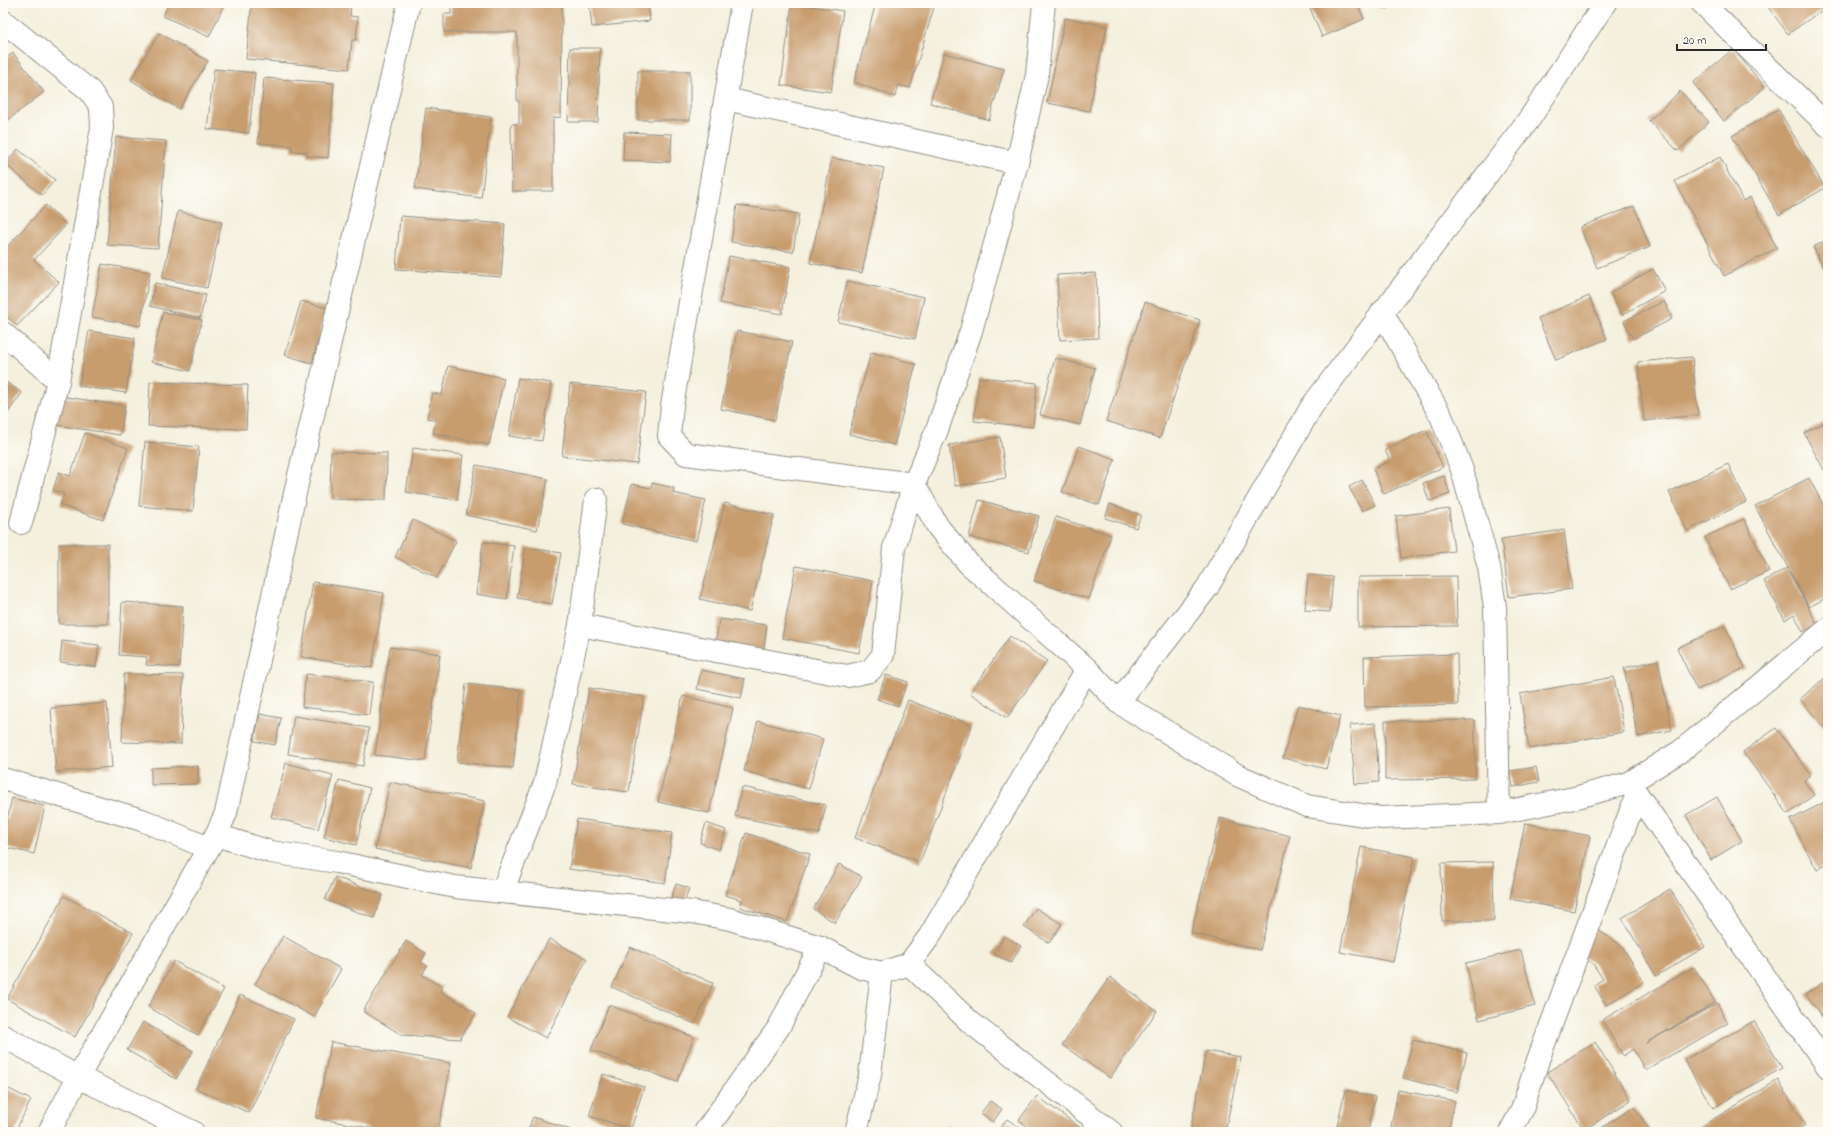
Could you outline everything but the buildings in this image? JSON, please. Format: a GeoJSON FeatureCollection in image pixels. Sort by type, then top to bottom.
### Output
{"type":"FeatureCollection","features":[{"type":"Feature","properties":{"kind":"street"},"geometry":{"type":"LineString","coordinates":[[49,1132],[78,1077],[212,842],[226,813],[297,484],[409,3]]}},
{"type":"Feature","properties":{"kind":"street"},"geometry":{"type":"LineString","coordinates":[[742,3],[672,406],[669,436],[686,454],[914,484]]}},
{"type":"Feature","properties":{"kind":"street"},"geometry":{"type":"LineString","coordinates":[[580,625],[847,676],[870,671],[883,655],[894,548],[914,484],[937,430],[971,331],[1017,163],[1037,75],[1044,3]]}},
{"type":"Feature","properties":{"kind":"street"},"geometry":{"type":"LineString","coordinates":[[1118,702],[1207,588],[1312,406],[1530,118],[1605,3]]}},
{"type":"Feature","properties":{"kind":"street"},"geometry":{"type":"LineString","coordinates":[[1702,3],[1828,126]]}},
{"type":"Feature","properties":{"kind":"street"},"geometry":{"type":"LineString","coordinates":[[3,21],[90,91],[101,107],[102,128],[58,382],[21,523]]}},
{"type":"Feature","properties":{"kind":"street"},"geometry":{"type":"LineString","coordinates":[[726,100],[1017,163]]}},
{"type":"Feature","properties":{"kind":"street"},"geometry":{"type":"LineString","coordinates":[[1382,312],[1441,416],[1462,470],[1489,567],[1495,607],[1499,813]]}},
{"type":"Feature","properties":{"kind":"street"},"geometry":{"type":"LineString","coordinates":[[3,333],[58,382]]}},
{"type":"Feature","properties":{"kind":"street"},"geometry":{"type":"LineString","coordinates":[[914,484],[938,527],[968,563],[1087,668],[1118,702],[1237,775],[1307,806],[1380,818],[1499,813],[1574,798],[1633,789],[1681,751],[1828,628]]}},
{"type":"Feature","properties":{"kind":"street"},"geometry":{"type":"LineString","coordinates":[[502,892],[545,783],[580,625],[596,499]]}},
{"type":"Feature","properties":{"kind":"street"},"geometry":{"type":"LineString","coordinates":[[3,779],[212,842],[337,862],[455,887],[692,912],[730,919],[820,947],[861,968],[882,973],[909,964],[930,937],[1087,668]]}},
{"type":"Feature","properties":{"kind":"street"},"geometry":{"type":"LineString","coordinates":[[1633,789],[1828,1067]]}},
{"type":"Feature","properties":{"kind":"street"},"geometry":{"type":"LineString","coordinates":[[1510,1132],[1522,1110],[1538,1060],[1633,789]]}},
{"type":"Feature","properties":{"kind":"street"},"geometry":{"type":"LineString","coordinates":[[705,1132],[779,1027],[820,947]]}},
{"type":"Feature","properties":{"kind":"street"},"geometry":{"type":"LineString","coordinates":[[909,964],[970,1022],[1111,1132]]}},
{"type":"Feature","properties":{"kind":"street"},"geometry":{"type":"LineString","coordinates":[[856,1132],[870,1075],[882,973]]}},
{"type":"Feature","properties":{"kind":"street"},"geometry":{"type":"LineString","coordinates":[[3,1036],[78,1077],[193,1132]]}}]}
